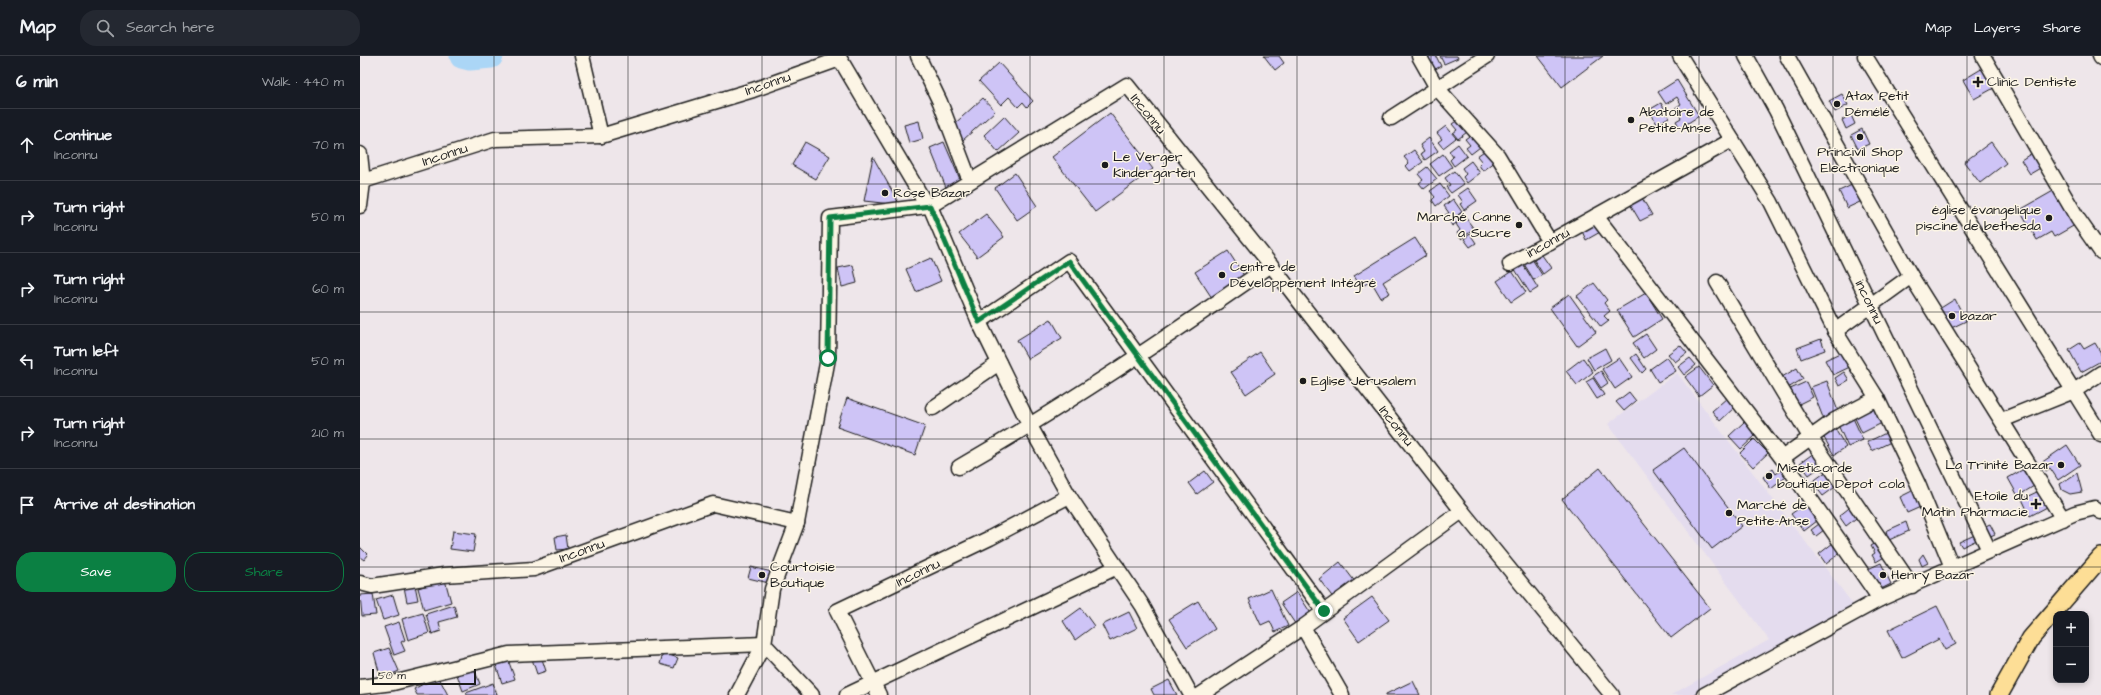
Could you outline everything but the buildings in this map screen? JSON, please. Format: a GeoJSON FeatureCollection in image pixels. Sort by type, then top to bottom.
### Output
{"type":"FeatureCollection","features":[{"type":"Feature","properties":{"kind":"main road"},"geometry":{"type":"LineString","coordinates":[[1999,695],[2031,638],[2101,557]]}},
{"type":"Feature","properties":{"kind":"street"},"geometry":{"type":"LineString","coordinates":[[582,56],[601,136]]}},
{"type":"Feature","properties":{"kind":"street"},"geometry":{"type":"LineString","coordinates":[[918,56],[940,102],[970,182]]}},
{"type":"Feature","properties":{"kind":"street"},"geometry":{"type":"LineString","coordinates":[[1418,56],[1437,88],[1498,156],[1550,242]]}},
{"type":"Feature","properties":{"kind":"street"},"geometry":{"type":"LineString","coordinates":[[1391,118],[1487,56]]}},
{"type":"Feature","properties":{"kind":"street"},"geometry":{"type":"LineString","coordinates":[[1680,56],[1771,202],[1835,331],[1877,398],[1918,484],[1952,567]]}},
{"type":"Feature","properties":{"kind":"street","name":"inconnu"},"geometry":{"type":"LineString","coordinates":[[1746,56],[1776,110],[1989,550]]}},
{"type":"Feature","properties":{"kind":"street"},"geometry":{"type":"LineString","coordinates":[[1787,56],[1911,276],[2063,518]]}},
{"type":"Feature","properties":{"kind":"street"},"geometry":{"type":"LineString","coordinates":[[1865,56],[2101,435]]}},
{"type":"Feature","properties":{"kind":"street"},"geometry":{"type":"LineString","coordinates":[[1983,56],[2078,219],[2101,252]]}},
{"type":"Feature","properties":{"kind":"street","name":"Inconnu"},"geometry":{"type":"LineString","coordinates":[[362,182],[495,139],[601,136],[753,90],[840,59],[928,206],[979,322],[1030,426],[1069,496],[1142,605],[1191,695]]}},
{"type":"Feature","properties":{"kind":"street","name":"Inconnu"},"geometry":{"type":"LineString","coordinates":[[737,695],[764,644],[772,589],[797,524],[828,358],[830,218],[928,206],[970,182],[1126,86],[1271,265],[1462,512],[1612,695]]}},
{"type":"Feature","properties":{"kind":"street","name":"inconnu"},"geometry":{"type":"LineString","coordinates":[[1510,264],[1732,140]]}},
{"type":"Feature","properties":{"kind":"street"},"geometry":{"type":"LineString","coordinates":[[360,154],[362,182],[360,206]]}},
{"type":"Feature","properties":{"kind":"street"},"geometry":{"type":"LineString","coordinates":[[1596,216],[1782,458],[1880,599]]}},
{"type":"Feature","properties":{"kind":"street"},"geometry":{"type":"LineString","coordinates":[[979,322],[1069,261],[1324,611]]}},
{"type":"Feature","properties":{"kind":"street"},"geometry":{"type":"LineString","coordinates":[[959,467],[1030,426],[1138,357],[1271,265]]}},
{"type":"Feature","properties":{"kind":"street"},"geometry":{"type":"LineString","coordinates":[[1835,331],[1911,276]]}},
{"type":"Feature","properties":{"kind":"street"},"geometry":{"type":"LineString","coordinates":[[1717,282],[1810,437],[1912,586]]}},
{"type":"Feature","properties":{"kind":"street"},"geometry":{"type":"LineString","coordinates":[[932,408],[999,363]]}},
{"type":"Feature","properties":{"kind":"street"},"geometry":{"type":"LineString","coordinates":[[2002,420],[2074,391],[2101,373]]}},
{"type":"Feature","properties":{"kind":"street"},"geometry":{"type":"LineString","coordinates":[[1782,458],[1835,420],[1877,398]]}},
{"type":"Feature","properties":{"kind":"street","name":"Inconnu"},"geometry":{"type":"LineString","coordinates":[[877,689],[837,611],[990,538],[1069,496]]}},
{"type":"Feature","properties":{"kind":"street","name":"Inconnu"},"geometry":{"type":"LineString","coordinates":[[360,583],[372,586],[444,575],[534,569],[713,504],[797,524]]}},
{"type":"Feature","properties":{"kind":"street"},"geometry":{"type":"LineString","coordinates":[[1704,695],[1880,599],[2063,518],[2095,508],[2101,512]]}},
{"type":"Feature","properties":{"kind":"street"},"geometry":{"type":"LineString","coordinates":[[1200,695],[1303,627],[1462,512]]}},
{"type":"Feature","properties":{"kind":"street"},"geometry":{"type":"LineString","coordinates":[[847,695],[877,689],[1117,567]]}},
{"type":"Feature","properties":{"kind":"street"},"geometry":{"type":"LineString","coordinates":[[1303,627],[1342,695]]}},
{"type":"Feature","properties":{"kind":"street"},"geometry":{"type":"LineString","coordinates":[[360,686],[393,683],[509,654],[764,644],[812,695]]}},
{"type":"Feature","properties":{"kind":"shaded area","name":"Marché de Petite-Anse"},"geometry":{"type":"Polygon","coordinates":[[[1677,373],[1852,603],[1859,617],[1721,695],[1671,695],[1769,640],[1608,424],[1677,373]]]}},
{"type":"Feature","properties":{"kind":"waterway"},"geometry":{"type":"LineString","coordinates":[[462,56],[470,58],[491,56]]}},
{"type":"Feature","properties":{"kind":"place","name":"Clinic Dentiste"},"geometry":{"type":"Point","coordinates":[1978,82]}},
{"type":"Feature","properties":{"kind":"place","name":"Atax Petit Démélé"},"geometry":{"type":"Point","coordinates":[1837,104]}},
{"type":"Feature","properties":{"kind":"place","name":"Abatoire de Petite-Anse"},"geometry":{"type":"Point","coordinates":[1631,120]}},
{"type":"Feature","properties":{"kind":"place","name":"Princivil Shop Electronique"},"geometry":{"type":"Point","coordinates":[1860,137]}},
{"type":"Feature","properties":{"kind":"place","name":"Le Verger Kindergarten"},"geometry":{"type":"Point","coordinates":[1105,165]}},
{"type":"Feature","properties":{"kind":"place","name":"Rose Bazar"},"geometry":{"type":"Point","coordinates":[885,193]}},
{"type":"Feature","properties":{"kind":"place","name":"église évangelique piscine de bethesda"},"geometry":{"type":"Point","coordinates":[2049,218]}},
{"type":"Feature","properties":{"kind":"place","name":"Marché Canne a Sucre"},"geometry":{"type":"Point","coordinates":[1519,225]}},
{"type":"Feature","properties":{"kind":"place","name":"Centre de Développement Intégré"},"geometry":{"type":"Point","coordinates":[1222,275]}},
{"type":"Feature","properties":{"kind":"place","name":"bazar"},"geometry":{"type":"Point","coordinates":[1952,316]}},
{"type":"Feature","properties":{"kind":"place","name":"Eglise Jerusalem"},"geometry":{"type":"Point","coordinates":[1303,381]}},
{"type":"Feature","properties":{"kind":"place","name":"La Trinité Bazar"},"geometry":{"type":"Point","coordinates":[2061,465]}},
{"type":"Feature","properties":{"kind":"place","name":"Miseticorde boutique Depot cola"},"geometry":{"type":"Point","coordinates":[1769,476]}},
{"type":"Feature","properties":{"kind":"place","name":"Etoile du Matin Pharmacie"},"geometry":{"type":"Point","coordinates":[2036,504]}},
{"type":"Feature","properties":{"kind":"place","name":"Marché de Petite-Anse"},"geometry":{"type":"Point","coordinates":[1729,513]}},
{"type":"Feature","properties":{"kind":"place","name":"Courtoisie Boutique"},"geometry":{"type":"Point","coordinates":[762,575]}},
{"type":"Feature","properties":{"kind":"place","name":"Henry Bazar"},"geometry":{"type":"Point","coordinates":[1883,575]}},
{"type":"Feature","properties":{"kind":"route"},"geometry":{"type":"LineString","coordinates":[[828,358],[830,218],[930,206],[979,322],[1069,261],[1324,611]]}}]}
